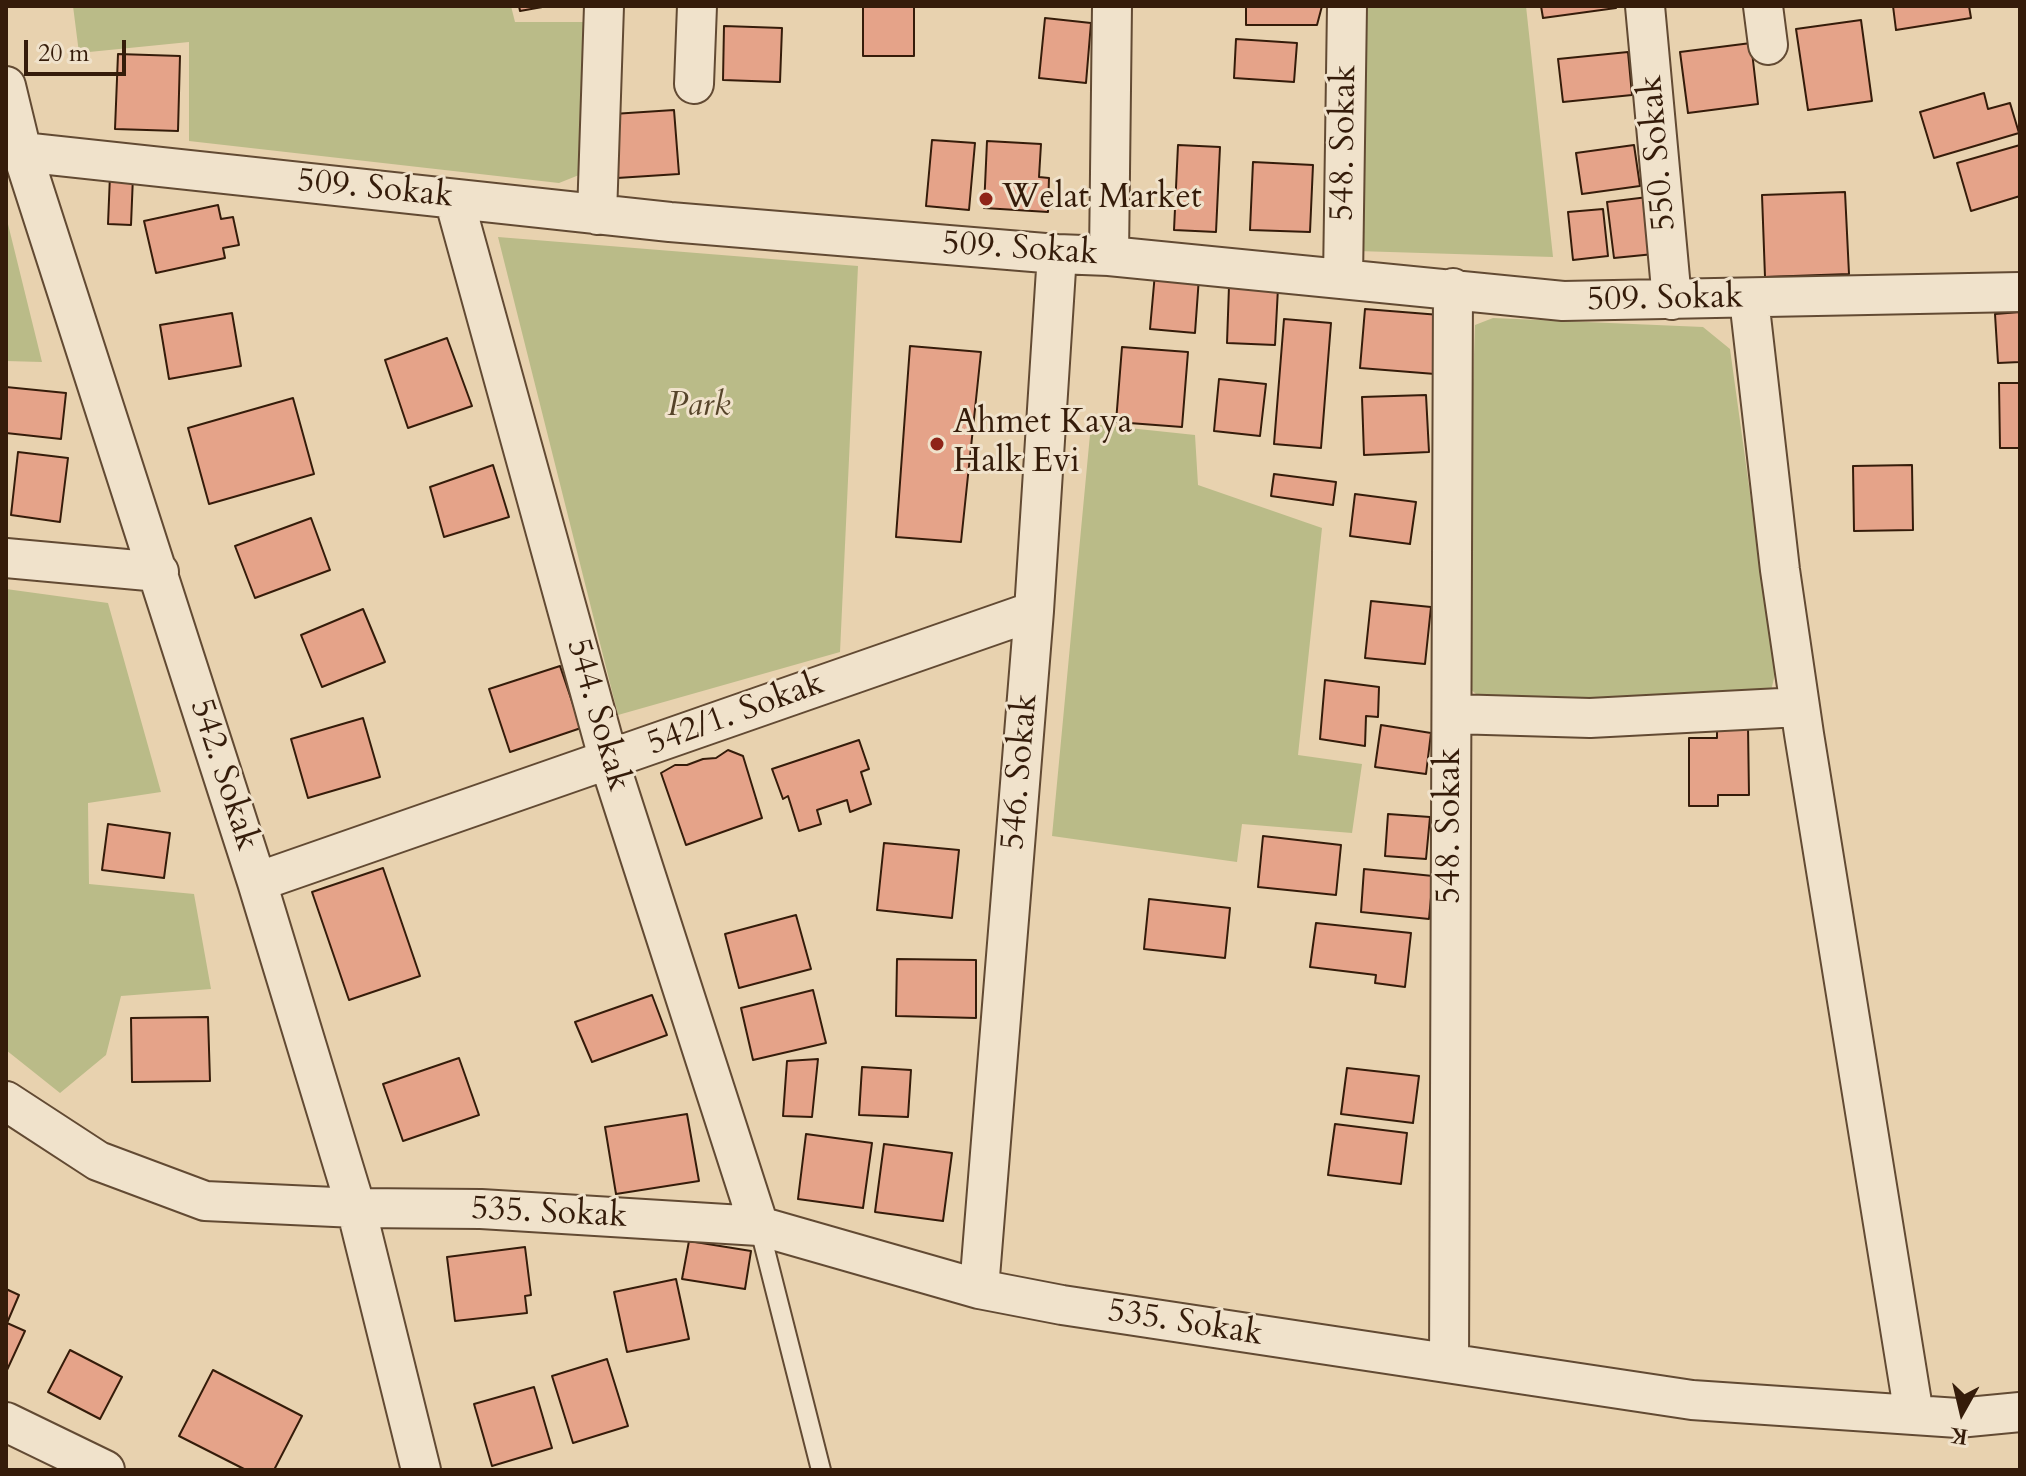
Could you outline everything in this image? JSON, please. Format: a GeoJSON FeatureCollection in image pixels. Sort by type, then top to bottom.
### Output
{"type":"FeatureCollection","features":[{"type":"Feature","properties":{"kind":"street"},"geometry":{"type":"LineString","coordinates":[[597,215],[604,6]]}},
{"type":"Feature","properties":{"kind":"street"},"geometry":{"type":"LineString","coordinates":[[694,84],[697,6]]}},
{"type":"Feature","properties":{"kind":"street"},"geometry":{"type":"LineString","coordinates":[[1109,256],[1112,6]]}},
{"type":"Feature","properties":{"kind":"street","name":"548. Sokak"},"geometry":{"type":"LineString","coordinates":[[1343,279],[1347,6]]}},
{"type":"Feature","properties":{"kind":"street","name":"550. Sokak"},"geometry":{"type":"LineString","coordinates":[[1645,6],[1672,300]]}},
{"type":"Feature","properties":{"kind":"street"},"geometry":{"type":"LineString","coordinates":[[1763,6],[1768,45]]}},
{"type":"Feature","properties":{"kind":"street","name":"542. Sokak"},"geometry":{"type":"LineString","coordinates":[[7,97],[257,882],[356,1208],[421,1470]]}},
{"type":"Feature","properties":{"kind":"street","name":"509. Sokak"},"geometry":{"type":"LineString","coordinates":[[22,152],[597,215],[1109,256],[1563,301],[2020,292]]}},
{"type":"Feature","properties":{"kind":"street","name":"544. Sokak"},"geometry":{"type":"LineString","coordinates":[[454,199],[609,761],[759,1226]]}},
{"type":"Feature","properties":{"kind":"street","name":"546. Sokak"},"geometry":{"type":"LineString","coordinates":[[979,1289],[1034,611],[1057,254]]}},
{"type":"Feature","properties":{"kind":"street","name":"548. Sokak"},"geometry":{"type":"LineString","coordinates":[[1449,1363],[1453,288]]}},
{"type":"Feature","properties":{"kind":"street"},"geometry":{"type":"LineString","coordinates":[[1749,299],[1780,570],[1800,707],[1914,1415]]}},
{"type":"Feature","properties":{"kind":"street"},"geometry":{"type":"LineString","coordinates":[[6,558],[159,572]]}},
{"type":"Feature","properties":{"kind":"street","name":"542/1. Sokak"},"geometry":{"type":"LineString","coordinates":[[257,882],[1034,611]]}},
{"type":"Feature","properties":{"kind":"street"},"geometry":{"type":"LineString","coordinates":[[1452,714],[1590,718],[1800,707]]}},
{"type":"Feature","properties":{"kind":"street","name":"535. Sokak"},"geometry":{"type":"LineString","coordinates":[[6,1101],[98,1161],[205,1201],[356,1208],[481,1209],[759,1226],[979,1289],[1062,1305],[1692,1400],[1958,1418],[2020,1412]]}},
{"type":"Feature","properties":{"kind":"street"},"geometry":{"type":"LineString","coordinates":[[6,1422],[105,1470]]}},
{"type":"Feature","properties":{"kind":"lane"},"geometry":{"type":"LineString","coordinates":[[759,1226],[821,1470]]}},
{"type":"Feature","properties":{"kind":"green space"},"geometry":{"type":"Polygon","coordinates":[[[73,6],[511,6],[515,22],[591,22],[584,173],[559,183],[189,141],[189,42],[79,53],[73,6]]]}},
{"type":"Feature","properties":{"kind":"green space"},"geometry":{"type":"Polygon","coordinates":[[[1360,6],[1526,6],[1553,257],[1357,251],[1360,6]]]}},
{"type":"Feature","properties":{"kind":"green space"},"geometry":{"type":"Polygon","coordinates":[[[6,216],[42,362],[6,361],[6,216]]]}},
{"type":"Feature","properties":{"kind":"green space","name":"Park"},"geometry":{"type":"Polygon","coordinates":[[[498,237],[858,266],[840,652],[618,715],[498,237]]]}},
{"type":"Feature","properties":{"kind":"green space"},"geometry":{"type":"Polygon","coordinates":[[[1493,318],[1703,327],[1730,349],[1775,674],[1770,695],[1483,700],[1463,683],[1475,325],[1493,318]]]}},
{"type":"Feature","properties":{"kind":"green space"},"geometry":{"type":"Polygon","coordinates":[[[1091,424],[1195,435],[1198,485],[1322,528],[1298,755],[1362,764],[1352,833],[1242,824],[1237,862],[1052,836],[1091,424]]]}},
{"type":"Feature","properties":{"kind":"green space"},"geometry":{"type":"Polygon","coordinates":[[[6,589],[108,603],[161,792],[88,803],[89,884],[194,894],[211,989],[121,996],[106,1055],[60,1093],[6,1050],[6,589]]]}},
{"type":"Feature","properties":{"kind":"building"},"geometry":{"type":"Polygon","coordinates":[[[519,6],[548,6],[520,11],[519,6]]]}},
{"type":"Feature","properties":{"kind":"building"},"geometry":{"type":"Polygon","coordinates":[[[863,6],[914,6],[914,56],[863,56],[863,6]]]}},
{"type":"Feature","properties":{"kind":"building"},"geometry":{"type":"Polygon","coordinates":[[[1246,6],[1322,6],[1317,25],[1246,25],[1246,6]]]}},
{"type":"Feature","properties":{"kind":"building"},"geometry":{"type":"Polygon","coordinates":[[[1541,6],[1616,6],[1616,8],[1543,18],[1541,6]]]}},
{"type":"Feature","properties":{"kind":"building"},"geometry":{"type":"Polygon","coordinates":[[[1893,6],[1969,6],[1971,18],[1896,30],[1893,6]]]}},
{"type":"Feature","properties":{"kind":"building"},"geometry":{"type":"Polygon","coordinates":[[[1045,18],[1091,23],[1086,83],[1039,78],[1045,18]]]}},
{"type":"Feature","properties":{"kind":"building"},"geometry":{"type":"Polygon","coordinates":[[[1861,20],[1872,101],[1808,110],[1796,29],[1861,20]]]}},
{"type":"Feature","properties":{"kind":"building"},"geometry":{"type":"Polygon","coordinates":[[[724,26],[782,28],[780,82],[723,80],[724,26]]]}},
{"type":"Feature","properties":{"kind":"building"},"geometry":{"type":"Polygon","coordinates":[[[1236,39],[1297,43],[1294,82],[1234,78],[1236,39]]]}},
{"type":"Feature","properties":{"kind":"building"},"geometry":{"type":"Polygon","coordinates":[[[1751,43],[1758,104],[1688,113],[1680,52],[1751,43]]]}},
{"type":"Feature","properties":{"kind":"building"},"geometry":{"type":"Polygon","coordinates":[[[1628,52],[1632,95],[1563,102],[1558,59],[1628,52]]]}},
{"type":"Feature","properties":{"kind":"building"},"geometry":{"type":"Polygon","coordinates":[[[118,54],[180,56],[178,131],[115,129],[118,54]]]}},
{"type":"Feature","properties":{"kind":"building"},"geometry":{"type":"Polygon","coordinates":[[[1984,93],[1988,109],[2010,103],[2019,133],[1934,158],[1920,112],[1984,93]]]}},
{"type":"Feature","properties":{"kind":"building"},"geometry":{"type":"Polygon","coordinates":[[[674,110],[679,174],[617,178],[613,114],[674,110]]]}},
{"type":"Feature","properties":{"kind":"building"},"geometry":{"type":"Polygon","coordinates":[[[932,140],[975,143],[969,210],[926,206],[932,140]]]}},
{"type":"Feature","properties":{"kind":"building"},"geometry":{"type":"Polygon","coordinates":[[[987,141],[1041,144],[1039,177],[1049,178],[1048,212],[984,208],[987,141]]]}},
{"type":"Feature","properties":{"kind":"building"},"geometry":{"type":"Polygon","coordinates":[[[1178,145],[1220,147],[1216,232],[1174,230],[1178,145]]]}},
{"type":"Feature","properties":{"kind":"building"},"geometry":{"type":"Polygon","coordinates":[[[1634,145],[1640,186],[1582,194],[1576,153],[1634,145]]]}},
{"type":"Feature","properties":{"kind":"building"},"geometry":{"type":"Polygon","coordinates":[[[2020,145],[2020,196],[1971,211],[1957,163],[2020,145]]]}},
{"type":"Feature","properties":{"kind":"building"},"geometry":{"type":"Polygon","coordinates":[[[1253,162],[1313,165],[1310,232],[1250,230],[1253,162]]]}},
{"type":"Feature","properties":{"kind":"building"},"geometry":{"type":"Polygon","coordinates":[[[110,175],[133,176],[131,225],[108,224],[110,175]]]}},
{"type":"Feature","properties":{"kind":"building"},"geometry":{"type":"Polygon","coordinates":[[[1845,192],[1849,274],[1765,277],[1762,195],[1845,192]]]}},
{"type":"Feature","properties":{"kind":"building"},"geometry":{"type":"Polygon","coordinates":[[[1648,197],[1654,254],[1614,258],[1607,202],[1648,197]]]}},
{"type":"Feature","properties":{"kind":"building"},"geometry":{"type":"Polygon","coordinates":[[[218,205],[221,219],[233,217],[239,245],[223,248],[225,258],[156,273],[144,221],[218,205]]]}},
{"type":"Feature","properties":{"kind":"building"},"geometry":{"type":"Polygon","coordinates":[[[1603,209],[1608,256],[1573,260],[1568,212],[1603,209]]]}},
{"type":"Feature","properties":{"kind":"building"},"geometry":{"type":"Polygon","coordinates":[[[1155,273],[1199,277],[1195,333],[1150,329],[1155,273]]]}},
{"type":"Feature","properties":{"kind":"building"},"geometry":{"type":"Polygon","coordinates":[[[1229,286],[1278,288],[1275,345],[1227,343],[1229,286]]]}},
{"type":"Feature","properties":{"kind":"building"},"geometry":{"type":"Polygon","coordinates":[[[1365,309],[1440,315],[1435,374],[1360,368],[1365,309]]]}},
{"type":"Feature","properties":{"kind":"building"},"geometry":{"type":"Polygon","coordinates":[[[2020,312],[2020,362],[1998,363],[1995,314],[2020,312]]]}},
{"type":"Feature","properties":{"kind":"building"},"geometry":{"type":"Polygon","coordinates":[[[232,313],[241,366],[169,379],[160,325],[232,313]]]}},
{"type":"Feature","properties":{"kind":"building"},"geometry":{"type":"Polygon","coordinates":[[[1284,319],[1331,323],[1321,448],[1274,444],[1284,319]]]}},
{"type":"Feature","properties":{"kind":"building"},"geometry":{"type":"Polygon","coordinates":[[[447,338],[472,406],[408,428],[385,360],[447,338]]]}},
{"type":"Feature","properties":{"kind":"building","name":"Ahmet Kaya Halk Evi"},"geometry":{"type":"Polygon","coordinates":[[[910,346],[981,352],[961,542],[896,537],[910,346]]]}},
{"type":"Feature","properties":{"kind":"building"},"geometry":{"type":"Polygon","coordinates":[[[1122,347],[1188,352],[1182,427],[1116,422],[1122,347]]]}},
{"type":"Feature","properties":{"kind":"building"},"geometry":{"type":"Polygon","coordinates":[[[1219,379],[1266,384],[1260,436],[1214,431],[1219,379]]]}},
{"type":"Feature","properties":{"kind":"building"},"geometry":{"type":"Polygon","coordinates":[[[1999,383],[2020,383],[2020,448],[2000,448],[1999,383]]]}},
{"type":"Feature","properties":{"kind":"building"},"geometry":{"type":"Polygon","coordinates":[[[6,387],[66,393],[61,439],[6,433],[6,387]]]}},
{"type":"Feature","properties":{"kind":"building"},"geometry":{"type":"Polygon","coordinates":[[[1426,395],[1429,452],[1364,455],[1362,397],[1426,395]]]}},
{"type":"Feature","properties":{"kind":"building"},"geometry":{"type":"Polygon","coordinates":[[[293,398],[314,474],[209,504],[188,428],[293,398]]]}},
{"type":"Feature","properties":{"kind":"building"},"geometry":{"type":"Polygon","coordinates":[[[18,452],[68,458],[60,522],[11,515],[18,452]]]}},
{"type":"Feature","properties":{"kind":"building"},"geometry":{"type":"Polygon","coordinates":[[[493,465],[509,517],[444,537],[430,487],[493,465]]]}},
{"type":"Feature","properties":{"kind":"building"},"geometry":{"type":"Polygon","coordinates":[[[1912,465],[1913,530],[1854,531],[1853,466],[1912,465]]]}},
{"type":"Feature","properties":{"kind":"building"},"geometry":{"type":"Polygon","coordinates":[[[1274,474],[1336,482],[1333,505],[1271,496],[1274,474]]]}},
{"type":"Feature","properties":{"kind":"building"},"geometry":{"type":"Polygon","coordinates":[[[1355,494],[1416,502],[1410,544],[1350,536],[1355,494]]]}},
{"type":"Feature","properties":{"kind":"building"},"geometry":{"type":"Polygon","coordinates":[[[311,518],[330,570],[255,598],[235,546],[311,518]]]}},
{"type":"Feature","properties":{"kind":"building"},"geometry":{"type":"Polygon","coordinates":[[[1371,601],[1431,607],[1425,664],[1365,658],[1371,601]]]}},
{"type":"Feature","properties":{"kind":"building"},"geometry":{"type":"Polygon","coordinates":[[[363,609],[385,662],[322,687],[301,635],[363,609]]]}},
{"type":"Feature","properties":{"kind":"building"},"geometry":{"type":"Polygon","coordinates":[[[560,666],[581,728],[510,752],[489,689],[560,666]]]}},
{"type":"Feature","properties":{"kind":"building"},"geometry":{"type":"Polygon","coordinates":[[[1325,680],[1379,687],[1378,717],[1366,716],[1365,746],[1320,739],[1325,680]]]}},
{"type":"Feature","properties":{"kind":"building"},"geometry":{"type":"Polygon","coordinates":[[[363,718],[380,777],[308,798],[291,739],[363,718]]]}},
{"type":"Feature","properties":{"kind":"building"},"geometry":{"type":"Polygon","coordinates":[[[1381,725],[1431,733],[1426,774],[1375,767],[1381,725]]]}},
{"type":"Feature","properties":{"kind":"building"},"geometry":{"type":"Polygon","coordinates":[[[1717,726],[1748,726],[1749,795],[1718,795],[1718,806],[1689,806],[1689,738],[1717,738],[1717,726]]]}},
{"type":"Feature","properties":{"kind":"building"},"geometry":{"type":"Polygon","coordinates":[[[859,740],[869,769],[861,772],[871,804],[850,812],[847,800],[817,810],[821,824],[799,831],[788,796],[783,799],[772,769],[859,740]]]}},
{"type":"Feature","properties":{"kind":"building"},"geometry":{"type":"Polygon","coordinates":[[[728,750],[743,756],[762,818],[686,845],[661,773],[675,765],[716,758],[728,750]]]}},
{"type":"Feature","properties":{"kind":"building"},"geometry":{"type":"Polygon","coordinates":[[[1388,814],[1430,817],[1426,859],[1385,856],[1388,814]]]}},
{"type":"Feature","properties":{"kind":"building"},"geometry":{"type":"Polygon","coordinates":[[[108,824],[170,833],[164,878],[102,870],[108,824]]]}},
{"type":"Feature","properties":{"kind":"building"},"geometry":{"type":"Polygon","coordinates":[[[1263,836],[1341,845],[1336,895],[1258,887],[1263,836]]]}},
{"type":"Feature","properties":{"kind":"building"},"geometry":{"type":"Polygon","coordinates":[[[884,843],[959,850],[952,918],[877,910],[884,843]]]}},
{"type":"Feature","properties":{"kind":"building"},"geometry":{"type":"Polygon","coordinates":[[[383,868],[420,976],[349,1000],[312,892],[383,868]]]}},
{"type":"Feature","properties":{"kind":"building"},"geometry":{"type":"Polygon","coordinates":[[[1364,869],[1433,876],[1429,919],[1361,912],[1364,869]]]}},
{"type":"Feature","properties":{"kind":"building"},"geometry":{"type":"Polygon","coordinates":[[[1149,899],[1230,908],[1225,958],[1144,949],[1149,899]]]}},
{"type":"Feature","properties":{"kind":"building"},"geometry":{"type":"Polygon","coordinates":[[[796,915],[811,969],[739,988],[725,934],[796,915]]]}},
{"type":"Feature","properties":{"kind":"building"},"geometry":{"type":"Polygon","coordinates":[[[1316,923],[1411,933],[1405,987],[1375,983],[1376,975],[1310,967],[1316,923]]]}},
{"type":"Feature","properties":{"kind":"building"},"geometry":{"type":"Polygon","coordinates":[[[897,959],[976,960],[976,1018],[896,1016],[897,959]]]}},
{"type":"Feature","properties":{"kind":"building"},"geometry":{"type":"Polygon","coordinates":[[[813,990],[826,1043],[753,1060],[741,1008],[813,990]]]}},
{"type":"Feature","properties":{"kind":"building"},"geometry":{"type":"Polygon","coordinates":[[[652,995],[667,1035],[592,1062],[575,1022],[652,995]]]}},
{"type":"Feature","properties":{"kind":"building"},"geometry":{"type":"Polygon","coordinates":[[[208,1017],[210,1081],[132,1082],[131,1018],[208,1017]]]}},
{"type":"Feature","properties":{"kind":"building"},"geometry":{"type":"Polygon","coordinates":[[[459,1058],[479,1115],[403,1141],[383,1084],[459,1058]]]}},
{"type":"Feature","properties":{"kind":"building"},"geometry":{"type":"Polygon","coordinates":[[[818,1059],[812,1117],[783,1116],[787,1061],[818,1059]]]}},
{"type":"Feature","properties":{"kind":"building"},"geometry":{"type":"Polygon","coordinates":[[[862,1067],[911,1070],[908,1117],[859,1115],[862,1067]]]}},
{"type":"Feature","properties":{"kind":"building"},"geometry":{"type":"Polygon","coordinates":[[[1347,1068],[1419,1076],[1413,1123],[1341,1114],[1347,1068]]]}},
{"type":"Feature","properties":{"kind":"building"},"geometry":{"type":"Polygon","coordinates":[[[687,1114],[699,1181],[616,1194],[605,1127],[687,1114]]]}},
{"type":"Feature","properties":{"kind":"building"},"geometry":{"type":"Polygon","coordinates":[[[1335,1124],[1407,1133],[1401,1184],[1328,1175],[1335,1124]]]}},
{"type":"Feature","properties":{"kind":"building"},"geometry":{"type":"Polygon","coordinates":[[[806,1134],[872,1143],[863,1208],[798,1199],[806,1134]]]}},
{"type":"Feature","properties":{"kind":"building"},"geometry":{"type":"Polygon","coordinates":[[[884,1144],[952,1153],[943,1221],[875,1212],[884,1144]]]}},
{"type":"Feature","properties":{"kind":"building"},"geometry":{"type":"Polygon","coordinates":[[[689,1241],[751,1251],[745,1289],[682,1279],[689,1241]]]}},
{"type":"Feature","properties":{"kind":"building"},"geometry":{"type":"Polygon","coordinates":[[[525,1247],[531,1295],[525,1296],[527,1313],[455,1321],[447,1257],[525,1247]]]}},
{"type":"Feature","properties":{"kind":"building"},"geometry":{"type":"Polygon","coordinates":[[[676,1279],[689,1339],[627,1352],[614,1292],[676,1279]]]}},
{"type":"Feature","properties":{"kind":"building"},"geometry":{"type":"Polygon","coordinates":[[[6,1289],[19,1295],[7,1323],[25,1331],[7,1370],[6,1289]]]}},
{"type":"Feature","properties":{"kind":"building"},"geometry":{"type":"Polygon","coordinates":[[[70,1350],[122,1377],[100,1419],[48,1392],[70,1350]]]}},
{"type":"Feature","properties":{"kind":"building"},"geometry":{"type":"Polygon","coordinates":[[[607,1359],[628,1426],[573,1443],[552,1376],[607,1359]]]}},
{"type":"Feature","properties":{"kind":"building"},"geometry":{"type":"Polygon","coordinates":[[[213,1370],[302,1416],[274,1470],[246,1470],[179,1436],[213,1370]]]}},
{"type":"Feature","properties":{"kind":"building"},"geometry":{"type":"Polygon","coordinates":[[[534,1387],[552,1448],[492,1466],[474,1404],[534,1387]]]}},
{"type":"Feature","properties":{"kind":"place","name":"Welat Market"},"geometry":{"type":"Point","coordinates":[986,199]}},
{"type":"Feature","properties":{"kind":"place","name":"Ahmet Kaya Halk Evi"},"geometry":{"type":"Point","coordinates":[937,444]}}]}
